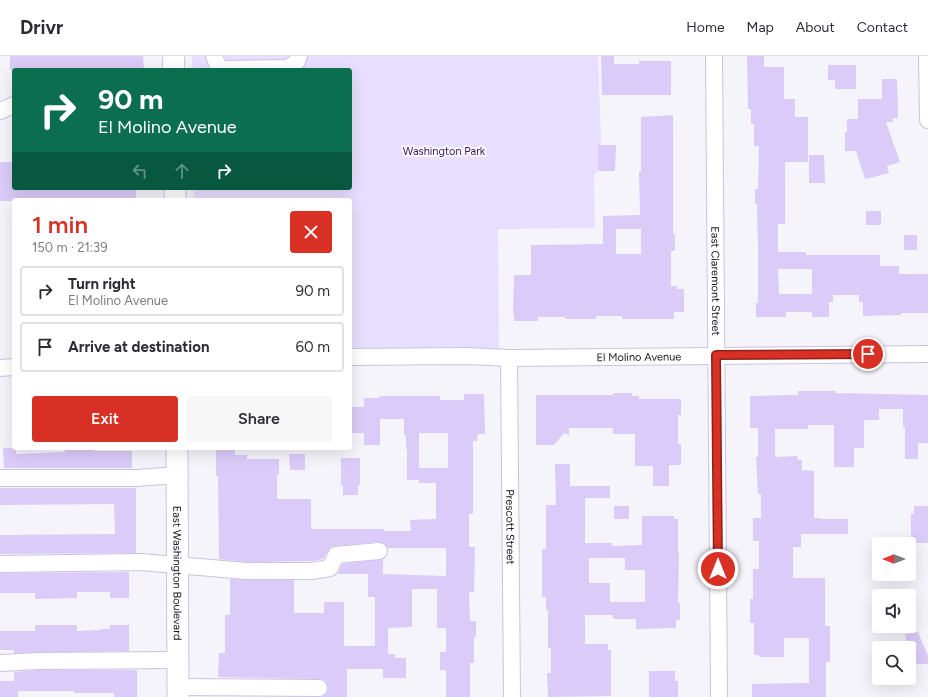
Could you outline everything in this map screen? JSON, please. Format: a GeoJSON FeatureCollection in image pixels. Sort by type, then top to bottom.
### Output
{"type":"FeatureCollection","features":[{"type":"Feature","properties":{"kind":"main road"},"geometry":{"type":"LineString","coordinates":[[174,56],[174,68]]}},
{"type":"Feature","properties":{"kind":"main road","name":"East Washington Boulevard"},"geometry":{"type":"LineString","coordinates":[[177,450],[178,692]]}},
{"type":"Feature","properties":{"kind":"street"},"geometry":{"type":"LineString","coordinates":[[214,56],[218,66],[221,68]]}},
{"type":"Feature","properties":{"kind":"street"},"geometry":{"type":"LineString","coordinates":[[287,68],[296,63],[299,56]]}},
{"type":"Feature","properties":{"kind":"street","name":"East Claremont Street"},"geometry":{"type":"LineString","coordinates":[[714,56],[719,697]]}},
{"type":"Feature","properties":{"kind":"street"},"geometry":{"type":"LineString","coordinates":[[927,56],[928,120]]}},
{"type":"Feature","properties":{"kind":"street"},"geometry":{"type":"LineString","coordinates":[[0,111],[12,106]]}},
{"type":"Feature","properties":{"kind":"street","name":"El Molino Avenue"},"geometry":{"type":"LineString","coordinates":[[352,357],[468,356],[509,358],[928,354]]}},
{"type":"Feature","properties":{"kind":"street","name":"Prescott Street"},"geometry":{"type":"LineString","coordinates":[[509,358],[512,697]]}},
{"type":"Feature","properties":{"kind":"street"},"geometry":{"type":"LineString","coordinates":[[0,368],[12,367]]}},
{"type":"Feature","properties":{"kind":"street"},"geometry":{"type":"LineString","coordinates":[[0,478],[137,478],[177,475]]}},
{"type":"Feature","properties":{"kind":"street"},"geometry":{"type":"LineString","coordinates":[[0,571],[177,568],[246,571],[312,571],[330,568],[336,555],[379,551]]}},
{"type":"Feature","properties":{"kind":"street"},"geometry":{"type":"LineString","coordinates":[[0,564],[141,562],[177,568]]}},
{"type":"Feature","properties":{"kind":"street"},"geometry":{"type":"LineString","coordinates":[[0,656],[177,656]]}},
{"type":"Feature","properties":{"kind":"street"},"geometry":{"type":"LineString","coordinates":[[0,663],[177,656]]}},
{"type":"Feature","properties":{"kind":"street"},"geometry":{"type":"LineString","coordinates":[[178,692],[276,692],[319,688]]}},
{"type":"Feature","properties":{"kind":"green space","name":"Washington Park"},"geometry":{"type":"Polygon","coordinates":[[[192,56],[598,56],[602,165],[594,176],[595,228],[498,229],[499,349],[352,350],[352,198],[194,198],[194,190],[352,190],[352,68],[192,68],[192,56]]]}},
{"type":"Feature","properties":{"kind":"building"},"geometry":{"type":"Polygon","coordinates":[[[10,56],[143,56],[144,68],[12,68],[12,70],[10,70],[10,56]]]}},
{"type":"Feature","properties":{"kind":"building"},"geometry":{"type":"Polygon","coordinates":[[[601,56],[614,56],[614,64],[639,64],[639,61],[671,61],[671,95],[602,95],[601,56]]]}},
{"type":"Feature","properties":{"kind":"building"},"geometry":{"type":"Polygon","coordinates":[[[747,56],[764,56],[764,67],[784,67],[784,99],[795,99],[795,117],[808,117],[808,162],[785,162],[785,224],[778,224],[778,252],[806,252],[806,255],[880,255],[880,266],[899,266],[899,274],[928,274],[928,313],[901,313],[901,315],[863,316],[863,302],[859,302],[859,295],[833,295],[833,302],[829,302],[829,317],[812,317],[812,312],[786,312],[786,317],[756,317],[756,303],[758,303],[758,248],[757,204],[755,204],[755,189],[758,189],[759,146],[754,146],[754,124],[751,124],[751,109],[748,109],[747,56]],[[778,269],[779,294],[812,294],[812,269],[778,269]]]}},
{"type":"Feature","properties":{"kind":"building"},"geometry":{"type":"Polygon","coordinates":[[[828,65],[856,65],[856,89],[835,89],[835,80],[828,80],[828,65]]]}},
{"type":"Feature","properties":{"kind":"building"},"geometry":{"type":"Polygon","coordinates":[[[882,79],[897,79],[898,118],[893,118],[893,122],[886,122],[900,162],[887,166],[889,173],[865,179],[856,151],[845,151],[847,119],[858,119],[858,99],[882,99],[882,79]]]}},
{"type":"Feature","properties":{"kind":"building"},"geometry":{"type":"Polygon","coordinates":[[[673,115],[673,234],[675,234],[675,251],[671,251],[671,286],[677,286],[677,289],[684,289],[684,312],[674,312],[674,319],[622,319],[622,316],[596,316],[596,319],[538,317],[538,321],[514,321],[514,275],[531,275],[531,245],[603,244],[603,216],[640,215],[639,171],[641,171],[641,117],[673,115]],[[616,229],[616,254],[641,254],[641,229],[616,229]]]}},
{"type":"Feature","properties":{"kind":"building"},"geometry":{"type":"Polygon","coordinates":[[[598,145],[616,145],[615,171],[598,171],[598,145]]]}},
{"type":"Feature","properties":{"kind":"building"},"geometry":{"type":"Polygon","coordinates":[[[809,155],[824,155],[825,183],[809,183],[809,155]]]}},
{"type":"Feature","properties":{"kind":"building"},"geometry":{"type":"Polygon","coordinates":[[[0,162],[12,162],[12,190],[136,190],[136,198],[12,198],[12,201],[0,201],[0,162]]]}},
{"type":"Feature","properties":{"kind":"building"},"geometry":{"type":"Polygon","coordinates":[[[866,211],[881,211],[881,225],[866,225],[866,211]]]}},
{"type":"Feature","properties":{"kind":"building"},"geometry":{"type":"Polygon","coordinates":[[[904,235],[917,235],[917,250],[904,250],[904,235]]]}},
{"type":"Feature","properties":{"kind":"building"},"geometry":{"type":"Polygon","coordinates":[[[798,391],[928,395],[928,443],[918,443],[918,459],[905,459],[905,427],[903,427],[903,409],[879,409],[879,420],[864,420],[864,448],[854,448],[854,467],[834,467],[834,425],[808,425],[808,429],[775,429],[775,457],[797,456],[798,460],[802,460],[802,470],[814,471],[814,518],[848,519],[848,534],[801,534],[801,547],[793,547],[793,578],[825,578],[825,626],[830,626],[830,662],[826,662],[826,697],[752,697],[752,684],[809,683],[809,638],[784,638],[784,657],[759,657],[759,655],[754,655],[754,623],[750,623],[750,599],[753,599],[753,569],[759,569],[759,541],[753,541],[753,518],[761,518],[761,494],[758,494],[756,457],[758,457],[758,428],[750,428],[750,396],[798,395],[798,391]]]}},
{"type":"Feature","properties":{"kind":"building"},"geometry":{"type":"Polygon","coordinates":[[[613,393],[632,393],[632,396],[639,396],[639,399],[681,399],[681,415],[678,415],[678,444],[681,444],[681,465],[669,465],[669,486],[653,486],[653,466],[635,466],[635,434],[613,434],[613,428],[569,428],[569,435],[564,433],[554,445],[536,445],[536,395],[613,395],[613,393]]]}},
{"type":"Feature","properties":{"kind":"building"},"geometry":{"type":"Polygon","coordinates":[[[464,394],[484,394],[485,434],[478,434],[477,441],[473,441],[473,514],[469,514],[469,547],[475,547],[474,592],[469,592],[470,621],[476,621],[476,637],[474,637],[474,663],[470,663],[470,697],[446,697],[446,670],[440,670],[440,652],[446,652],[446,628],[437,628],[437,589],[412,589],[412,627],[388,628],[388,654],[395,654],[395,658],[406,658],[406,678],[383,678],[383,669],[347,669],[347,697],[321,697],[327,693],[328,688],[324,680],[319,679],[218,677],[219,653],[225,653],[225,615],[230,615],[230,579],[294,580],[294,613],[324,613],[324,602],[344,602],[344,646],[375,646],[375,597],[368,597],[368,574],[338,574],[342,564],[383,559],[383,574],[446,576],[446,548],[388,548],[383,543],[378,542],[331,547],[323,559],[313,561],[246,562],[219,559],[218,476],[216,476],[216,450],[235,450],[235,455],[247,455],[247,459],[279,459],[277,499],[311,499],[311,529],[384,529],[384,531],[411,531],[410,520],[436,519],[436,483],[419,483],[419,480],[407,480],[407,449],[406,435],[404,435],[404,419],[380,419],[380,445],[364,445],[364,433],[352,433],[352,407],[364,407],[364,398],[379,398],[379,396],[440,396],[440,400],[464,400],[464,394]],[[419,433],[419,468],[448,468],[448,433],[419,433]]]}},
{"type":"Feature","properties":{"kind":"building"},"geometry":{"type":"Polygon","coordinates":[[[3,448],[12,448],[12,450],[16,450],[16,454],[65,452],[65,450],[132,451],[132,468],[4,468],[3,448]]]}},
{"type":"Feature","properties":{"kind":"building"},"geometry":{"type":"Polygon","coordinates":[[[289,454],[305,454],[305,470],[290,470],[289,454]]]}},
{"type":"Feature","properties":{"kind":"building"},"geometry":{"type":"Polygon","coordinates":[[[341,458],[360,458],[360,485],[358,485],[358,495],[343,495],[343,485],[341,485],[341,458]]]}},
{"type":"Feature","properties":{"kind":"building"},"geometry":{"type":"Polygon","coordinates":[[[555,464],[570,464],[570,486],[610,486],[610,498],[585,498],[585,543],[612,543],[612,546],[642,545],[642,516],[674,516],[674,519],[678,519],[678,603],[680,603],[680,620],[676,620],[676,628],[636,629],[636,619],[613,619],[613,615],[585,615],[585,644],[608,644],[608,650],[611,650],[611,696],[548,697],[547,673],[551,673],[551,648],[548,648],[548,610],[546,610],[546,597],[542,597],[542,549],[546,549],[546,505],[556,505],[555,464]],[[589,558],[589,583],[610,583],[610,602],[645,602],[645,570],[625,570],[625,558],[589,558]]]}},
{"type":"Feature","properties":{"kind":"building"},"geometry":{"type":"Polygon","coordinates":[[[0,488],[136,488],[136,553],[0,554],[0,535],[115,534],[114,504],[0,505],[0,488]]]}},
{"type":"Feature","properties":{"kind":"building"},"geometry":{"type":"Polygon","coordinates":[[[614,506],[629,506],[629,519],[614,519],[614,506]]]}},
{"type":"Feature","properties":{"kind":"building"},"geometry":{"type":"Polygon","coordinates":[[[914,506],[928,506],[928,543],[916,543],[916,537],[911,537],[911,514],[914,514],[914,506]]]}},
{"type":"Feature","properties":{"kind":"building"},"geometry":{"type":"Polygon","coordinates":[[[129,572],[129,598],[110,598],[110,592],[77,592],[77,598],[35,599],[35,593],[0,593],[0,573],[129,572]]]}},
{"type":"Feature","properties":{"kind":"building"},"geometry":{"type":"Polygon","coordinates":[[[35,625],[77,625],[77,631],[110,629],[110,625],[129,625],[129,651],[14,653],[14,650],[0,650],[0,631],[35,631],[35,625]]]}},
{"type":"Feature","properties":{"kind":"building"},"geometry":{"type":"Polygon","coordinates":[[[918,632],[928,656],[928,664],[916,664],[916,641],[906,641],[905,634],[918,632]]]}},
{"type":"Feature","properties":{"kind":"building"},"geometry":{"type":"Polygon","coordinates":[[[38,670],[137,670],[137,697],[114,697],[114,693],[18,691],[18,697],[0,697],[0,681],[14,681],[14,672],[38,670]]]}},
{"type":"Feature","properties":{"kind":"building"},"geometry":{"type":"Polygon","coordinates":[[[649,671],[675,671],[675,681],[678,681],[678,697],[649,697],[649,671]]]}},
{"type":"Feature","properties":{"kind":"route"},"geometry":{"type":"LineString","coordinates":[[718,569],[716,355],[868,354]]}}]}
